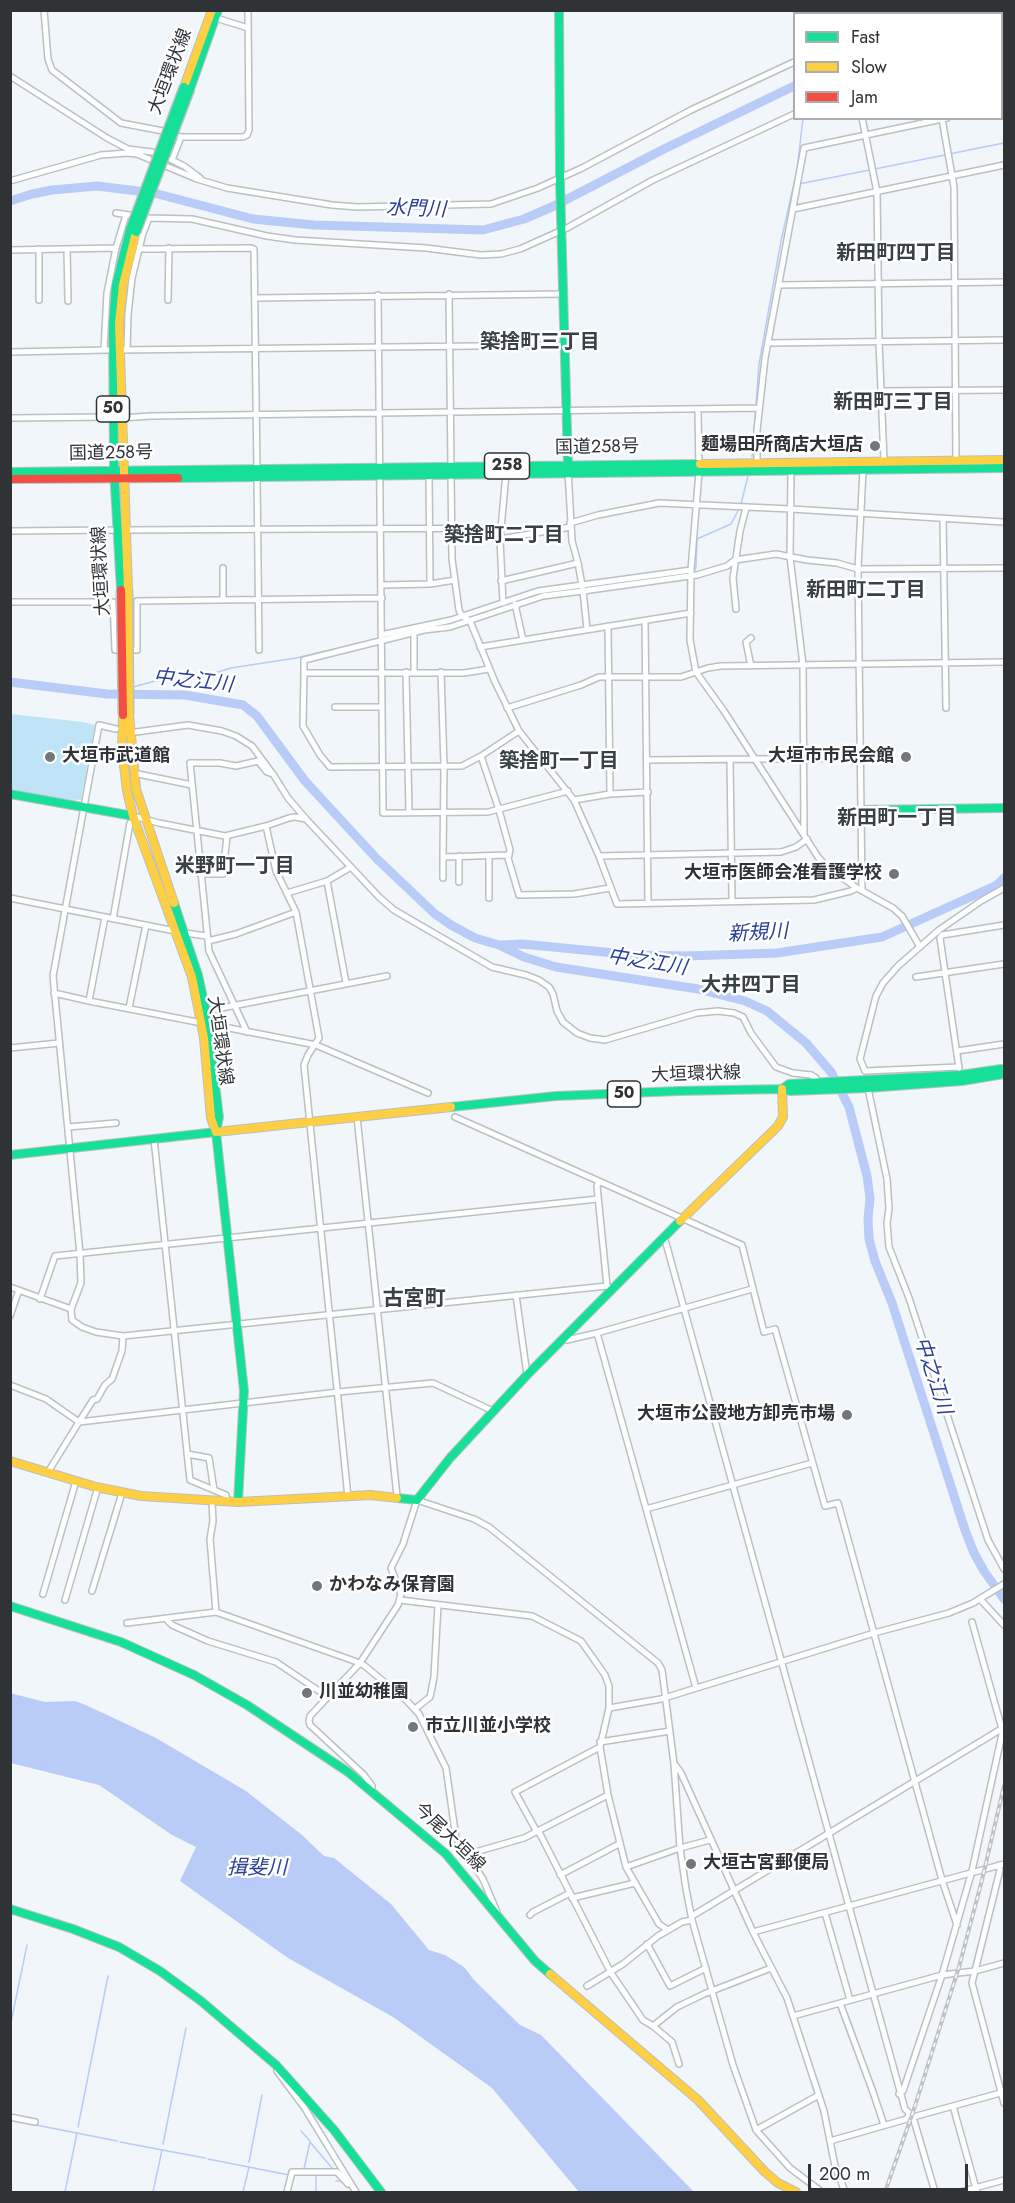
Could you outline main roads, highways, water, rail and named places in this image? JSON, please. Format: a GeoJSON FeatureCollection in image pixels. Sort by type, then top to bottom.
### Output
{"type":"FeatureCollection","features":[{"type":"Feature","properties":{"kind":"main road"},"geometry":{"type":"LineString","coordinates":[[559,10],[560,180],[568,469]]}},
{"type":"Feature","properties":{"kind":"main road","name":"大垣環状線"},"geometry":{"type":"LineString","coordinates":[[215,13],[133,231],[116,285],[112,324],[116,350],[118,475],[125,590],[126,714],[122,749],[127,791],[132,820],[198,975],[206,1011],[212,1118],[216,1132],[556,1096],[782,1089],[790,1091],[821,1085],[865,1086],[962,1081],[1005,1074]]}},
{"type":"Feature","properties":{"kind":"main road","name":"国道258号"},"geometry":{"type":"LineString","coordinates":[[10,479],[118,475],[699,467],[791,470],[863,466],[884,461],[1005,460]]}},
{"type":"Feature","properties":{"kind":"main road","name":"国道258号"},"geometry":{"type":"LineString","coordinates":[[699,467],[757,463],[1005,468]]}},
{"type":"Feature","properties":{"kind":"main road","name":"国道258号"},"geometry":{"type":"LineString","coordinates":[[380,471],[429,474],[451,470],[506,474],[568,469]]}},
{"type":"Feature","properties":{"kind":"main road","name":"国道258号"},"geometry":{"type":"LineString","coordinates":[[10,472],[118,475]]}},
{"type":"Feature","properties":{"kind":"main road","name":"大垣環状線"},"geometry":{"type":"LineString","coordinates":[[126,714],[136,789],[181,932],[207,1025]]}},
{"type":"Feature","properties":{"kind":"main road"},"geometry":{"type":"LineString","coordinates":[[10,794],[85,808],[132,820]]}},
{"type":"Feature","properties":{"kind":"main road"},"geometry":{"type":"LineString","coordinates":[[862,810],[1005,808]]}},
{"type":"Feature","properties":{"kind":"main road","name":"大垣環状線"},"geometry":{"type":"LineString","coordinates":[[865,1086],[960,1071],[1005,1069]]}},
{"type":"Feature","properties":{"kind":"main road"},"geometry":{"type":"LineString","coordinates":[[10,1461],[98,1487],[150,1497],[238,1502],[371,1494],[417,1500],[450,1458],[609,1287],[782,1121],[784,1110],[782,1089]]}},
{"type":"Feature","properties":{"kind":"main road"},"geometry":{"type":"LineString","coordinates":[[10,1155],[216,1132],[244,1404],[238,1502]]}},
{"type":"Feature","properties":{"kind":"main road","name":"今尾大垣線"},"geometry":{"type":"LineString","coordinates":[[10,1606],[95,1633],[140,1650],[194,1675],[247,1705],[348,1772],[446,1854],[535,1961],[698,2100],[765,2172],[796,2193]]}},
{"type":"Feature","properties":{"kind":"main road"},"geometry":{"type":"LineString","coordinates":[[10,1909],[73,1929],[119,1947],[159,1971],[201,2001],[276,2065],[334,2130],[381,2193]]}},
{"type":"Feature","properties":{"kind":"water","name":"揖斐川"},"geometry":{"type":"Polygon","coordinates":[[[10,1693],[45,1702],[75,1701],[88,1706],[156,1738],[246,1791],[302,1835],[324,1856],[334,1858],[391,1904],[429,1950],[445,1955],[464,1967],[474,1980],[520,2025],[541,2035],[694,2192],[579,2192],[492,2088],[393,2017],[288,1958],[180,1881],[196,1847],[172,1835],[99,1785],[11,1763],[10,1693]]]}},
{"type":"Feature","properties":{"kind":"waterway","name":"水門川"},"geometry":{"type":"LineString","coordinates":[[10,201],[52,190],[97,186],[154,193],[253,219],[314,225],[483,230],[524,219],[554,206],[793,86]]}},
{"type":"Feature","properties":{"kind":"waterway"},"geometry":{"type":"LineString","coordinates":[[752,457],[759,364],[781,241],[797,170],[803,120]]}},
{"type":"Feature","properties":{"kind":"waterway"},"geometry":{"type":"LineString","coordinates":[[949,154],[1004,143]]}},
{"type":"Feature","properties":{"kind":"waterway"},"geometry":{"type":"LineString","coordinates":[[799,184],[945,155]]}},
{"type":"Feature","properties":{"kind":"waterway"},"geometry":{"type":"LineString","coordinates":[[741,504],[748,476]]}},
{"type":"Feature","properties":{"kind":"waterway"},"geometry":{"type":"LineString","coordinates":[[694,572],[697,539],[731,524],[739,509]]}},
{"type":"Feature","properties":{"kind":"waterway"},"geometry":{"type":"LineString","coordinates":[[584,588],[689,573]]}},
{"type":"Feature","properties":{"kind":"waterway"},"geometry":{"type":"LineString","coordinates":[[545,593],[579,588]]}},
{"type":"Feature","properties":{"kind":"waterway"},"geometry":{"type":"LineString","coordinates":[[522,600],[540,594]]}},
{"type":"Feature","properties":{"kind":"waterway"},"geometry":{"type":"LineString","coordinates":[[488,610],[506,605]]}},
{"type":"Feature","properties":{"kind":"waterway"},"geometry":{"type":"LineString","coordinates":[[440,625],[457,621]]}},
{"type":"Feature","properties":{"kind":"waterway"},"geometry":{"type":"LineString","coordinates":[[133,687],[155,681],[199,678],[231,668],[296,658],[369,641]]}},
{"type":"Feature","properties":{"kind":"waterway","name":"中之江川"},"geometry":{"type":"LineString","coordinates":[[10,682],[107,694],[185,695],[243,705],[257,716],[305,781],[377,859],[435,914],[451,925],[475,938],[556,967],[698,989],[745,1001],[767,1011],[806,1043],[831,1072],[849,1107],[867,1176],[870,1198],[869,1239],[875,1261],[892,1303],[965,1530],[984,1571],[1004,1599]]}},
{"type":"Feature","properties":{"kind":"waterway","name":"中之江川"},"geometry":{"type":"LineString","coordinates":[[107,694],[119,691]]}},
{"type":"Feature","properties":{"kind":"waterway","name":"新規川"},"geometry":{"type":"LineString","coordinates":[[501,945],[522,944],[635,955],[777,953],[882,937],[997,885],[1004,878]]}},
{"type":"Feature","properties":{"kind":"waterway"},"geometry":{"type":"LineString","coordinates":[[10,2027],[27,1945]]}},
{"type":"Feature","properties":{"kind":"waterway"},"geometry":{"type":"LineString","coordinates":[[78,2127],[108,1976]]}},
{"type":"Feature","properties":{"kind":"waterway"},"geometry":{"type":"LineString","coordinates":[[163,2144],[186,2028]]}},
{"type":"Feature","properties":{"kind":"waterway"},"geometry":{"type":"LineString","coordinates":[[249,2162],[262,2095]]}},
{"type":"Feature","properties":{"kind":"waterway"},"geometry":{"type":"LineString","coordinates":[[36,2125],[117,2141]]}},
{"type":"Feature","properties":{"kind":"waterway"},"geometry":{"type":"LineString","coordinates":[[301,2131],[310,2141]]}},
{"type":"Feature","properties":{"kind":"waterway"},"geometry":{"type":"LineString","coordinates":[[65,2192],[77,2133]]}},
{"type":"Feature","properties":{"kind":"waterway"},"geometry":{"type":"LineString","coordinates":[[120,2142],[205,2158]]}},
{"type":"Feature","properties":{"kind":"waterway"},"geometry":{"type":"LineString","coordinates":[[304,2169],[310,2142],[333,2169]]}},
{"type":"Feature","properties":{"kind":"waterway"},"geometry":{"type":"LineString","coordinates":[[153,2192],[162,2150]]}},
{"type":"Feature","properties":{"kind":"waterway"},"geometry":{"type":"LineString","coordinates":[[208,2159],[289,2175]]}},
{"type":"Feature","properties":{"kind":"waterway"},"geometry":{"type":"LineString","coordinates":[[243,2192],[249,2167]]}},
{"type":"Feature","properties":{"kind":"waterway"},"geometry":{"type":"LineString","coordinates":[[293,2175],[303,2175]]}},
{"type":"Feature","properties":{"kind":"waterway"},"geometry":{"type":"LineString","coordinates":[[316,2175],[316,2192]]}},
{"type":"Feature","properties":{"kind":"waterway"},"geometry":{"type":"LineString","coordinates":[[336,2181],[342,2181]]}},
{"type":"Feature","properties":{"kind":"railway"},"geometry":{"type":"LineString","coordinates":[[885,2192],[959,1967],[1004,1786]]}},
{"type":"Feature","properties":{"kind":"place","name":"麺場田所商店大垣店"},"geometry":{"type":"Point","coordinates":[875,446]}},
{"type":"Feature","properties":{"kind":"place","name":"大垣市武道館"},"geometry":{"type":"Point","coordinates":[50,757]}},
{"type":"Feature","properties":{"kind":"place","name":"大垣市市民会館"},"geometry":{"type":"Point","coordinates":[906,757]}},
{"type":"Feature","properties":{"kind":"place","name":"大垣市医師会准看護学校"},"geometry":{"type":"Point","coordinates":[894,874]}},
{"type":"Feature","properties":{"kind":"place","name":"大垣市公設地方卸売市場"},"geometry":{"type":"Point","coordinates":[847,1415]}},
{"type":"Feature","properties":{"kind":"place","name":"かわなみ保育園"},"geometry":{"type":"Point","coordinates":[317,1586]}},
{"type":"Feature","properties":{"kind":"place","name":"川並幼稚園"},"geometry":{"type":"Point","coordinates":[307,1693]}},
{"type":"Feature","properties":{"kind":"place","name":"市立川並小学校"},"geometry":{"type":"Point","coordinates":[413,1727]}},
{"type":"Feature","properties":{"kind":"place","name":"大垣古宮郵便局"},"geometry":{"type":"Point","coordinates":[691,1864]}},
{"type":"Feature","properties":{"kind":"district","name":"新田町四丁目"},"geometry":{"type":"Point","coordinates":[896,254]}},
{"type":"Feature","properties":{"kind":"district","name":"築捨町三丁目"},"geometry":{"type":"Point","coordinates":[540,343]}},
{"type":"Feature","properties":{"kind":"district","name":"新田町三丁目"},"geometry":{"type":"Point","coordinates":[893,403]}},
{"type":"Feature","properties":{"kind":"district","name":"築捨町二丁目"},"geometry":{"type":"Point","coordinates":[504,536]}},
{"type":"Feature","properties":{"kind":"district","name":"新田町二丁目"},"geometry":{"type":"Point","coordinates":[866,591]}},
{"type":"Feature","properties":{"kind":"district","name":"築捨町一丁目"},"geometry":{"type":"Point","coordinates":[559,762]}},
{"type":"Feature","properties":{"kind":"district","name":"新田町一丁目"},"geometry":{"type":"Point","coordinates":[897,819]}},
{"type":"Feature","properties":{"kind":"district","name":"米野町一丁目"},"geometry":{"type":"Point","coordinates":[235,867]}},
{"type":"Feature","properties":{"kind":"district","name":"大井四丁目"},"geometry":{"type":"Point","coordinates":[751,986]}},
{"type":"Feature","properties":{"kind":"district","name":"古宮町"},"geometry":{"type":"Point","coordinates":[414,1300]}}]}
